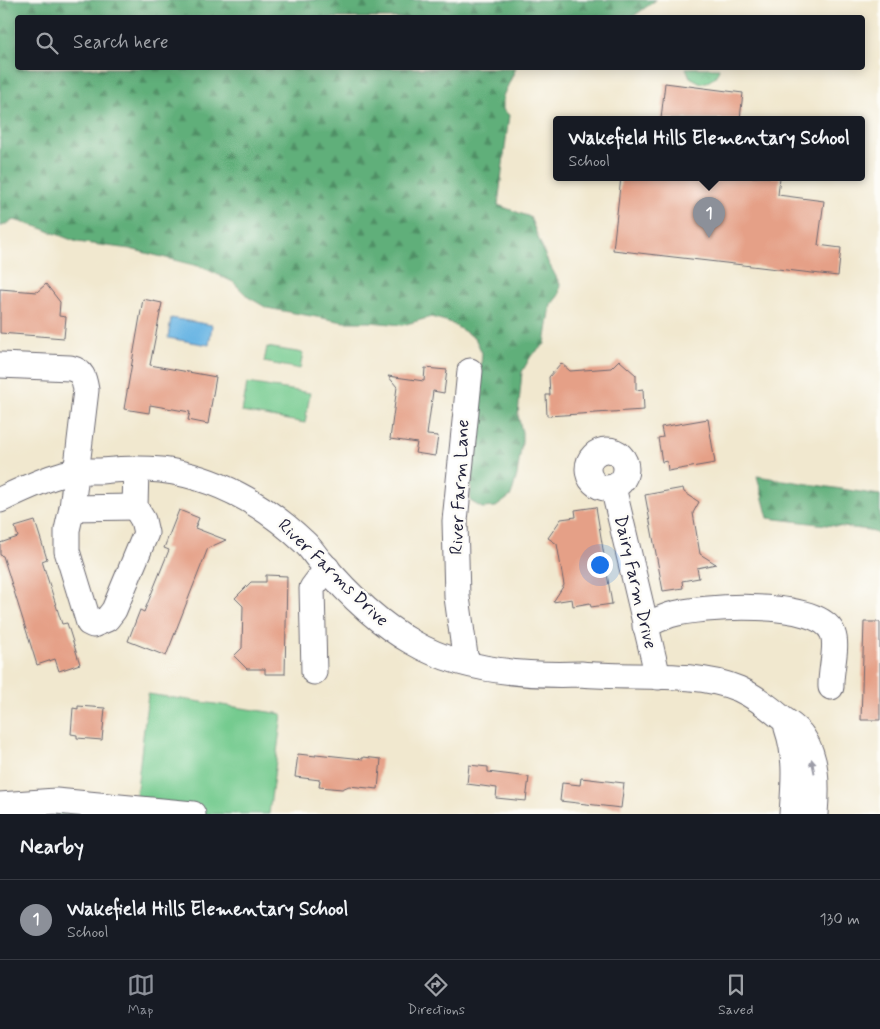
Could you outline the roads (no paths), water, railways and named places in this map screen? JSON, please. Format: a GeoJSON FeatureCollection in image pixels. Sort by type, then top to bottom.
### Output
{"type":"FeatureCollection","features":[{"type":"Feature","properties":{"kind":"street"},"geometry":{"type":"LineString","coordinates":[[0,364],[26,367],[70,368],[78,370],[84,378],[86,390],[72,508],[67,530],[67,551],[89,623],[93,625],[107,619],[114,610],[146,533],[143,520],[135,507],[136,469]]}},
{"type":"Feature","properties":{"kind":"street","name":"River Farm Lane"},"geometry":{"type":"LineString","coordinates":[[466,663],[457,597],[455,521],[470,371]]}},
{"type":"Feature","properties":{"kind":"street","name":"River Farms Drive"},"geometry":{"type":"LineString","coordinates":[[0,500],[35,483],[77,471],[161,470],[220,486],[244,496],[272,514],[311,548],[356,601],[391,629],[425,650],[466,663],[519,672],[705,680],[737,688],[759,699],[802,736],[809,748],[816,784],[815,814]]}},
{"type":"Feature","properties":{"kind":"street","name":"Dairy Farm Drive"},"geometry":{"type":"LineString","coordinates":[[613,487],[658,678]]}},
{"type":"Feature","properties":{"kind":"street"},"geometry":{"type":"LineString","coordinates":[[72,508],[135,507]]}},
{"type":"Feature","properties":{"kind":"street"},"geometry":{"type":"LineString","coordinates":[[314,672],[312,588],[327,568]]}},
{"type":"Feature","properties":{"kind":"street"},"geometry":{"type":"LineString","coordinates":[[645,626],[670,615],[714,608],[773,608],[809,615],[823,621],[833,633],[831,687]]}},
{"type":"Feature","properties":{"kind":"street","name":"River Farms Drive"},"geometry":{"type":"LineString","coordinates":[[783,719],[794,753],[795,778],[792,814]]}},
{"type":"Feature","properties":{"kind":"street"},"geometry":{"type":"LineString","coordinates":[[0,805],[56,801],[193,814]]}},
{"type":"Feature","properties":{"kind":"water"},"geometry":{"type":"Polygon","coordinates":[[[171,318],[212,325],[209,345],[168,338],[171,318]]]}},
{"type":"Feature","properties":{"kind":"place","name":"Wakefield Hills Elementary School"},"geometry":{"type":"Point","coordinates":[709,238]}}]}
